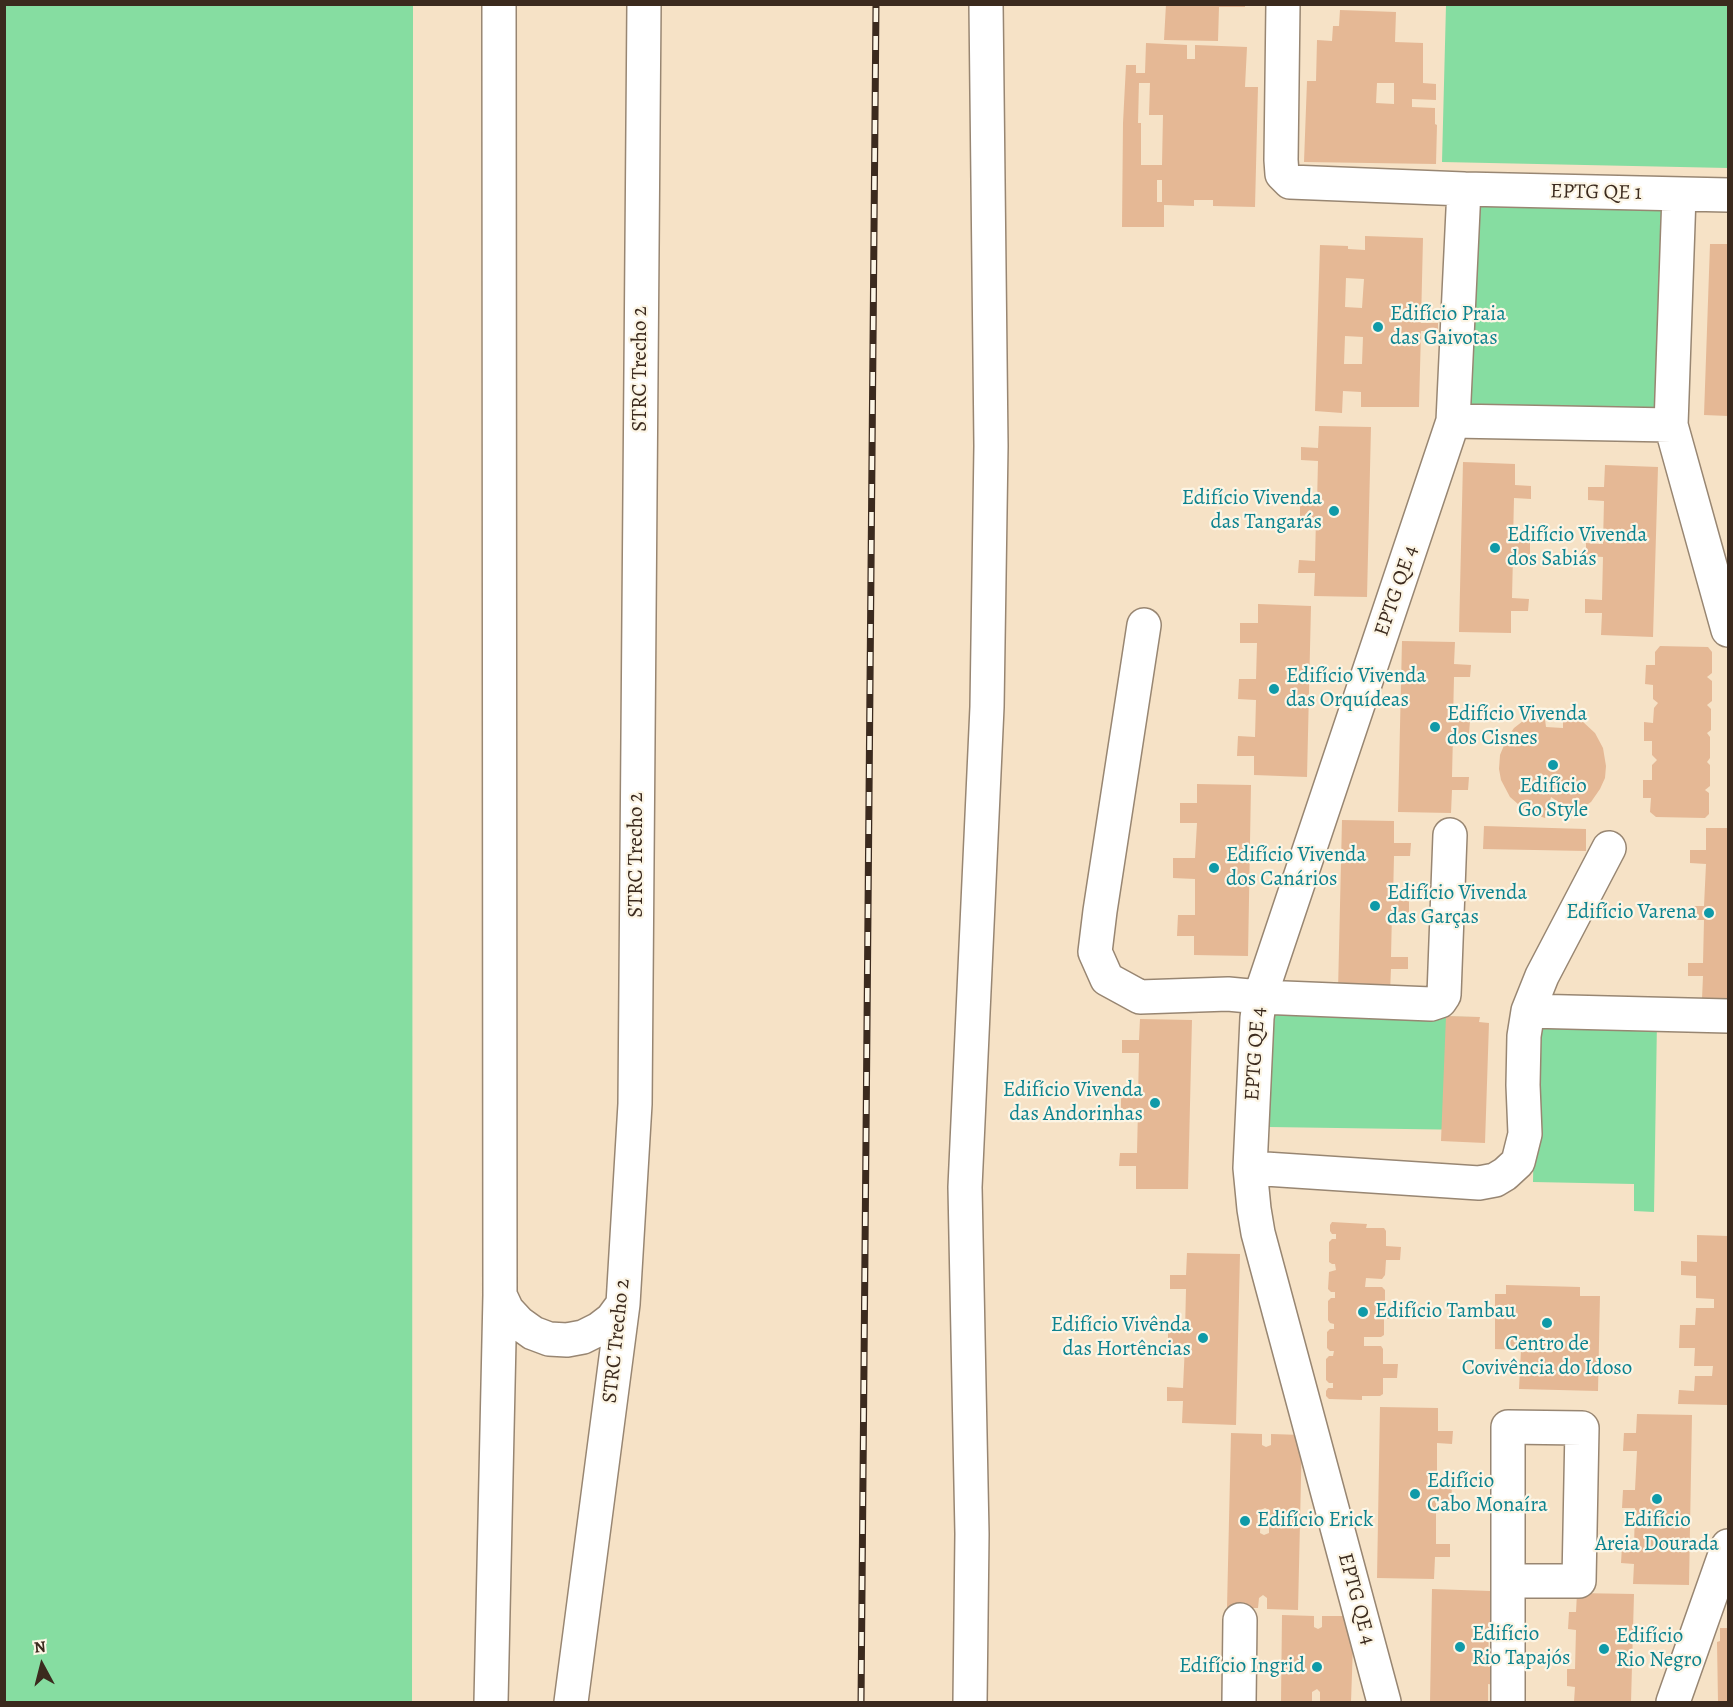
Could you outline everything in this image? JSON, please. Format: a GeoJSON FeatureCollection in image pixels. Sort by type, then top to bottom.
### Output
{"type":"FeatureCollection","features":[{"type":"Feature","properties":{"kind":"street"},"geometry":{"type":"LineString","coordinates":[[491,1702],[500,1295],[499,4]]}},
{"type":"Feature","properties":{"kind":"street","name":"STRC Trecho 2"},"geometry":{"type":"LineString","coordinates":[[571,1702],[622,1304],[635,1104],[644,4]]}},
{"type":"Feature","properties":{"kind":"street"},"geometry":{"type":"LineString","coordinates":[[970,1702],[972,1534],[965,1187],[987,707],[991,446],[986,4]]}},
{"type":"Feature","properties":{"kind":"street","name":"EPTG QE 1"},"geometry":{"type":"LineString","coordinates":[[1283,4],[1281,160],[1282,174],[1290,182],[1464,189],[1728,195]]}},
{"type":"Feature","properties":{"kind":"street","name":"EPTG QE 4"},"geometry":{"type":"LineString","coordinates":[[1384,1702],[1258,1233],[1250,1168],[1257,1018],[1260,997],[1453,421],[1464,189]]}},
{"type":"Feature","properties":{"kind":"street"},"geometry":{"type":"LineString","coordinates":[[1679,195],[1671,425],[1728,630]]}},
{"type":"Feature","properties":{"kind":"street"},"geometry":{"type":"LineString","coordinates":[[1453,421],[1671,425]]}},
{"type":"Feature","properties":{"kind":"street"},"geometry":{"type":"LineString","coordinates":[[1144,625],[1095,952],[1107,979],[1140,997],[1228,994],[1431,1004],[1440,1001],[1443,995],[1450,835]]}},
{"type":"Feature","properties":{"kind":"street"},"geometry":{"type":"LineString","coordinates":[[1250,1168],[1479,1183],[1495,1180],[1518,1162],[1525,1134],[1524,1036],[1528,1011],[1542,976],[1609,848]]}},
{"type":"Feature","properties":{"kind":"street"},"geometry":{"type":"LineString","coordinates":[[1528,1011],[1728,1016]]}},
{"type":"Feature","properties":{"kind":"street"},"geometry":{"type":"LineString","coordinates":[[500,1295],[507,1310],[519,1323],[533,1333],[549,1339],[567,1340],[583,1337],[599,1329],[612,1318],[622,1304]]}},
{"type":"Feature","properties":{"kind":"street"},"geometry":{"type":"LineString","coordinates":[[1508,1581],[1579,1581],[1582,1428],[1508,1427],[1508,1581],[1508,1702]]}},
{"type":"Feature","properties":{"kind":"street"},"geometry":{"type":"LineString","coordinates":[[1673,1702],[1728,1546]]}},
{"type":"Feature","properties":{"kind":"street"},"geometry":{"type":"LineString","coordinates":[[1239,1702],[1240,1620]]}},
{"type":"Feature","properties":{"kind":"green space"},"geometry":{"type":"Polygon","coordinates":[[[5,4],[413,5],[412,1702],[5,1702],[5,4]]]}},
{"type":"Feature","properties":{"kind":"green space"},"geometry":{"type":"Polygon","coordinates":[[[1446,5],[1728,5],[1728,168],[1442,162],[1446,5]]]}},
{"type":"Feature","properties":{"kind":"green space"},"geometry":{"type":"Polygon","coordinates":[[[1472,200],[1669,207],[1662,418],[1464,411],[1472,200]]]}},
{"type":"Feature","properties":{"kind":"green space"},"geometry":{"type":"Polygon","coordinates":[[[1273,1015],[1474,1017],[1474,1130],[1269,1127],[1273,1015]]]}},
{"type":"Feature","properties":{"kind":"green space"},"geometry":{"type":"Polygon","coordinates":[[[1536,1019],[1657,1020],[1654,1212],[1634,1211],[1634,1184],[1533,1182],[1536,1019]]]}},
{"type":"Feature","properties":{"kind":"building"},"geometry":{"type":"Polygon","coordinates":[[[1166,4],[1245,4],[1245,7],[1219,7],[1218,41],[1164,40],[1166,4]]]}},
{"type":"Feature","properties":{"kind":"building"},"geometry":{"type":"Polygon","coordinates":[[[1340,10],[1396,12],[1395,42],[1423,43],[1423,83],[1436,84],[1436,100],[1412,99],[1412,107],[1435,108],[1436,164],[1304,162],[1307,81],[1316,81],[1317,40],[1332,41],[1333,26],[1339,26],[1340,10]],[[1377,83],[1376,103],[1394,104],[1394,83],[1377,83]]]}},
{"type":"Feature","properties":{"kind":"building"},"geometry":{"type":"Polygon","coordinates":[[[1146,43],[1187,45],[1187,59],[1195,59],[1195,45],[1247,47],[1245,87],[1258,87],[1255,207],[1213,206],[1213,200],[1194,200],[1194,206],[1164,205],[1164,227],[1122,227],[1126,65],[1136,65],[1136,73],[1145,73],[1146,43]],[[1139,83],[1138,123],[1141,123],[1141,165],[1162,165],[1163,115],[1149,115],[1150,83],[1139,83]],[[1157,180],[1157,202],[1162,202],[1162,180],[1157,180]]]}},
{"type":"Feature","properties":{"kind":"building","name":"Edifício Praia das Gaivotas"},"geometry":{"type":"Polygon","coordinates":[[[1365,236],[1423,238],[1421,323],[1438,323],[1438,331],[1421,331],[1419,407],[1361,407],[1361,392],[1343,391],[1342,413],[1315,411],[1320,245],[1348,246],[1348,249],[1365,250],[1365,236]],[[1346,278],[1345,307],[1362,308],[1364,279],[1346,278]],[[1345,336],[1344,364],[1362,364],[1363,337],[1345,336]]]}},
{"type":"Feature","properties":{"kind":"building"},"geometry":{"type":"Polygon","coordinates":[[[1710,244],[1728,244],[1728,416],[1704,415],[1710,244]]]}},
{"type":"Feature","properties":{"kind":"building","name":"Edifício Vivenda das Tangarás"},"geometry":{"type":"Polygon","coordinates":[[[1319,426],[1371,427],[1367,597],[1314,596],[1315,573],[1298,573],[1299,560],[1315,561],[1316,518],[1300,517],[1300,503],[1317,504],[1318,461],[1301,460],[1301,447],[1318,448],[1319,426]]]}},
{"type":"Feature","properties":{"kind":"building","name":"Edifício Vivenda dos Sabiás"},"geometry":{"type":"Polygon","coordinates":[[[1463,462],[1515,464],[1515,485],[1531,486],[1531,499],[1514,498],[1513,542],[1530,542],[1530,555],[1513,555],[1512,598],[1529,599],[1528,611],[1511,611],[1511,633],[1459,632],[1463,462]]]}},
{"type":"Feature","properties":{"kind":"building"},"geometry":{"type":"Polygon","coordinates":[[[1605,465],[1658,467],[1653,637],[1601,635],[1602,613],[1585,613],[1585,599],[1602,600],[1603,557],[1586,556],[1586,543],[1603,544],[1604,501],[1588,500],[1588,487],[1604,487],[1605,465]]]}},
{"type":"Feature","properties":{"kind":"building","name":"Edifício Vivenda das Orquídeas"},"geometry":{"type":"Polygon","coordinates":[[[1258,604],[1311,606],[1307,777],[1254,775],[1254,756],[1237,756],[1238,736],[1255,737],[1256,700],[1238,699],[1239,679],[1256,679],[1257,643],[1240,643],[1240,623],[1258,623],[1258,604]]]}},
{"type":"Feature","properties":{"kind":"building","name":"Edifício Vivenda dos Cisnes"},"geometry":{"type":"Polygon","coordinates":[[[1402,641],[1455,642],[1454,664],[1471,665],[1470,677],[1454,677],[1453,721],[1470,721],[1469,734],[1453,734],[1452,777],[1469,777],[1468,790],[1452,790],[1451,813],[1398,812],[1402,641]]]}},
{"type":"Feature","properties":{"kind":"building"},"geometry":{"type":"Polygon","coordinates":[[[1660,646],[1708,647],[1712,652],[1712,673],[1707,677],[1712,681],[1712,701],[1707,705],[1711,709],[1711,730],[1707,733],[1710,737],[1710,758],[1707,762],[1710,765],[1710,786],[1705,790],[1709,793],[1709,814],[1705,818],[1656,817],[1650,812],[1651,798],[1643,798],[1643,780],[1652,780],[1652,765],[1657,760],[1652,755],[1652,741],[1644,741],[1644,722],[1653,723],[1654,708],[1658,703],[1653,699],[1653,685],[1645,684],[1646,665],[1655,665],[1655,652],[1660,646]]]}},
{"type":"Feature","properties":{"kind":"building","name":"Edifício Go Style"},"geometry":{"type":"Polygon","coordinates":[[[1544,712],[1546,727],[1563,728],[1563,713],[1582,721],[1595,733],[1603,748],[1606,766],[1605,778],[1591,802],[1575,813],[1551,797],[1545,818],[1527,812],[1510,797],[1501,780],[1499,769],[1500,755],[1514,728],[1523,721],[1544,712]]]}},
{"type":"Feature","properties":{"kind":"building","name":"Edifício Vivenda dos Canários"},"geometry":{"type":"Polygon","coordinates":[[[1197,784],[1251,785],[1248,956],[1194,955],[1194,936],[1177,936],[1178,915],[1195,915],[1195,879],[1173,878],[1173,858],[1195,858],[1197,823],[1180,823],[1180,803],[1197,803],[1197,784]]]}},
{"type":"Feature","properties":{"kind":"building","name":"Edifício Vivenda das Garças"},"geometry":{"type":"Polygon","coordinates":[[[1342,820],[1394,821],[1394,843],[1411,843],[1410,856],[1394,856],[1393,900],[1409,901],[1409,913],[1392,912],[1391,957],[1408,957],[1408,969],[1391,969],[1390,992],[1338,991],[1342,820]]]}},
{"type":"Feature","properties":{"kind":"building"},"geometry":{"type":"Polygon","coordinates":[[[1484,826],[1586,829],[1586,851],[1483,849],[1484,826]]]}},
{"type":"Feature","properties":{"kind":"building","name":"Edifício Varena"},"geometry":{"type":"Polygon","coordinates":[[[1706,828],[1728,828],[1728,999],[1702,999],[1703,976],[1688,976],[1688,963],[1703,963],[1704,920],[1689,920],[1690,906],[1704,906],[1706,864],[1690,863],[1690,850],[1706,850],[1706,828]]]}},
{"type":"Feature","properties":{"kind":"building"},"geometry":{"type":"Polygon","coordinates":[[[1446,1016],[1480,1017],[1479,1022],[1489,1023],[1485,1143],[1441,1141],[1446,1016]]]}},
{"type":"Feature","properties":{"kind":"building","name":"Edifício Vivenda das Andorinhas"},"geometry":{"type":"Polygon","coordinates":[[[1140,1019],[1192,1020],[1188,1189],[1136,1189],[1136,1166],[1119,1166],[1120,1153],[1137,1153],[1138,1109],[1121,1109],[1121,1096],[1138,1097],[1139,1053],[1122,1053],[1122,1040],[1139,1040],[1140,1019]]]}},
{"type":"Feature","properties":{"kind":"building","name":"Edifício Tambau"},"geometry":{"type":"Polygon","coordinates":[[[1332,1222],[1367,1224],[1366,1228],[1384,1228],[1386,1246],[1401,1247],[1400,1260],[1386,1260],[1385,1275],[1382,1279],[1366,1278],[1365,1287],[1382,1287],[1385,1290],[1385,1306],[1399,1306],[1399,1319],[1384,1319],[1384,1335],[1364,1337],[1364,1346],[1381,1346],[1383,1364],[1398,1364],[1397,1378],[1383,1378],[1383,1394],[1362,1396],[1362,1400],[1329,1399],[1326,1396],[1328,1388],[1333,1388],[1333,1383],[1326,1380],[1326,1359],[1333,1356],[1334,1351],[1327,1348],[1327,1332],[1334,1329],[1334,1324],[1328,1320],[1328,1301],[1335,1298],[1335,1292],[1328,1289],[1329,1272],[1336,1270],[1335,1264],[1329,1262],[1329,1242],[1336,1239],[1336,1234],[1330,1231],[1332,1222]]]}},
{"type":"Feature","properties":{"kind":"building"},"geometry":{"type":"Polygon","coordinates":[[[1697,1235],[1728,1236],[1728,1405],[1678,1404],[1679,1390],[1694,1391],[1695,1376],[1712,1376],[1713,1366],[1694,1366],[1695,1348],[1679,1348],[1680,1325],[1695,1325],[1696,1308],[1714,1308],[1714,1299],[1696,1298],[1696,1276],[1681,1275],[1681,1261],[1697,1262],[1697,1235]]]}},
{"type":"Feature","properties":{"kind":"building","name":"Edifício Vivênda das Hortências"},"geometry":{"type":"Polygon","coordinates":[[[1187,1253],[1240,1254],[1236,1425],[1182,1423],[1183,1401],[1167,1401],[1167,1387],[1183,1388],[1185,1345],[1168,1344],[1168,1331],[1185,1332],[1186,1289],[1170,1289],[1170,1275],[1186,1275],[1187,1253]]]}},
{"type":"Feature","properties":{"kind":"building","name":"Centro de Covivência do Idoso"},"geometry":{"type":"Polygon","coordinates":[[[1506,1285],[1580,1287],[1580,1296],[1600,1296],[1598,1391],[1519,1389],[1521,1350],[1495,1349],[1495,1294],[1506,1294],[1506,1285]]]}},
{"type":"Feature","properties":{"kind":"building","name":"Edifício Cabo Monaíra"},"geometry":{"type":"Polygon","coordinates":[[[1380,1407],[1438,1408],[1438,1431],[1453,1431],[1452,1444],[1437,1443],[1437,1487],[1452,1487],[1451,1501],[1436,1500],[1436,1544],[1450,1544],[1450,1557],[1435,1557],[1434,1579],[1377,1578],[1380,1407]]]}},
{"type":"Feature","properties":{"kind":"building","name":"Edifício Areia Dourada"},"geometry":{"type":"Polygon","coordinates":[[[1637,1414],[1692,1415],[1689,1585],[1633,1584],[1634,1564],[1621,1563],[1622,1546],[1634,1546],[1635,1508],[1622,1508],[1623,1490],[1635,1490],[1637,1451],[1623,1451],[1624,1433],[1636,1433],[1637,1414]]]}},
{"type":"Feature","properties":{"kind":"building","name":"Edifício Erick"},"geometry":{"type":"Polygon","coordinates":[[[1231,1433],[1262,1434],[1262,1445],[1266,1447],[1271,1445],[1271,1434],[1302,1435],[1298,1610],[1267,1609],[1267,1598],[1263,1595],[1259,1598],[1258,1608],[1227,1608],[1231,1433]],[[1265,1508],[1261,1510],[1260,1533],[1264,1535],[1269,1533],[1269,1510],[1265,1508]]]}},
{"type":"Feature","properties":{"kind":"building","name":"Edifício Rio Tapajós"},"geometry":{"type":"Polygon","coordinates":[[[1432,1589],[1490,1591],[1490,1610],[1497,1610],[1496,1628],[1489,1627],[1488,1667],[1496,1667],[1495,1685],[1488,1684],[1488,1702],[1430,1702],[1432,1589]]]}},
{"type":"Feature","properties":{"kind":"building","name":"Edifício Rio Negro"},"geometry":{"type":"Polygon","coordinates":[[[1577,1593],[1634,1594],[1631,1702],[1574,1702],[1575,1687],[1567,1686],[1567,1669],[1575,1669],[1576,1630],[1568,1629],[1569,1612],[1576,1612],[1577,1593]]]}},
{"type":"Feature","properties":{"kind":"building","name":"Edifício Ingrid"},"geometry":{"type":"Polygon","coordinates":[[[1282,1615],[1314,1616],[1314,1627],[1318,1629],[1322,1627],[1322,1616],[1354,1616],[1351,1702],[1320,1702],[1320,1692],[1317,1689],[1312,1692],[1312,1702],[1281,1702],[1282,1615]]]}},
{"type":"Feature","properties":{"kind":"building"},"geometry":{"type":"Polygon","coordinates":[[[1720,1628],[1728,1628],[1728,1702],[1718,1702],[1717,1642],[1720,1641],[1720,1628]]]}},
{"type":"Feature","properties":{"kind":"railway"},"geometry":{"type":"LineString","coordinates":[[861,1702],[876,4]]}},
{"type":"Feature","properties":{"kind":"place","name":"Edifício Praia das Gaivotas"},"geometry":{"type":"Point","coordinates":[1378,327]}},
{"type":"Feature","properties":{"kind":"place","name":"Edifício Vivenda das Tangarás"},"geometry":{"type":"Point","coordinates":[1334,511]}},
{"type":"Feature","properties":{"kind":"place","name":"Edifício Vivenda dos Sabiás"},"geometry":{"type":"Point","coordinates":[1495,548]}},
{"type":"Feature","properties":{"kind":"place","name":"Edifício Vivenda das Orquídeas"},"geometry":{"type":"Point","coordinates":[1274,689]}},
{"type":"Feature","properties":{"kind":"place","name":"Edifício Vivenda dos Cisnes"},"geometry":{"type":"Point","coordinates":[1435,727]}},
{"type":"Feature","properties":{"kind":"place","name":"Edifício Go Style"},"geometry":{"type":"Point","coordinates":[1553,765]}},
{"type":"Feature","properties":{"kind":"place","name":"Edifício Vivenda dos Canários"},"geometry":{"type":"Point","coordinates":[1214,868]}},
{"type":"Feature","properties":{"kind":"place","name":"Edifício Vivenda das Garças"},"geometry":{"type":"Point","coordinates":[1375,906]}},
{"type":"Feature","properties":{"kind":"place","name":"Edifício Varena"},"geometry":{"type":"Point","coordinates":[1709,913]}},
{"type":"Feature","properties":{"kind":"place","name":"Edifício Vivenda das Andorinhas"},"geometry":{"type":"Point","coordinates":[1155,1103]}},
{"type":"Feature","properties":{"kind":"place","name":"Edifício Tambau"},"geometry":{"type":"Point","coordinates":[1363,1312]}},
{"type":"Feature","properties":{"kind":"place","name":"Centro de Covivência do Idoso"},"geometry":{"type":"Point","coordinates":[1547,1323]}},
{"type":"Feature","properties":{"kind":"place","name":"Edifício Vivênda das Hortências"},"geometry":{"type":"Point","coordinates":[1203,1338]}},
{"type":"Feature","properties":{"kind":"place","name":"Edifício Cabo Monaíra"},"geometry":{"type":"Point","coordinates":[1415,1494]}},
{"type":"Feature","properties":{"kind":"place","name":"Edifício Areia Dourada"},"geometry":{"type":"Point","coordinates":[1657,1499]}},
{"type":"Feature","properties":{"kind":"place","name":"Edifício Erick"},"geometry":{"type":"Point","coordinates":[1245,1521]}},
{"type":"Feature","properties":{"kind":"place","name":"Edifício Rio Tapajós"},"geometry":{"type":"Point","coordinates":[1460,1647]}},
{"type":"Feature","properties":{"kind":"place","name":"Edifício Rio Negro"},"geometry":{"type":"Point","coordinates":[1604,1649]}},
{"type":"Feature","properties":{"kind":"place","name":"Edifício Ingrid"},"geometry":{"type":"Point","coordinates":[1317,1667]}}]}
